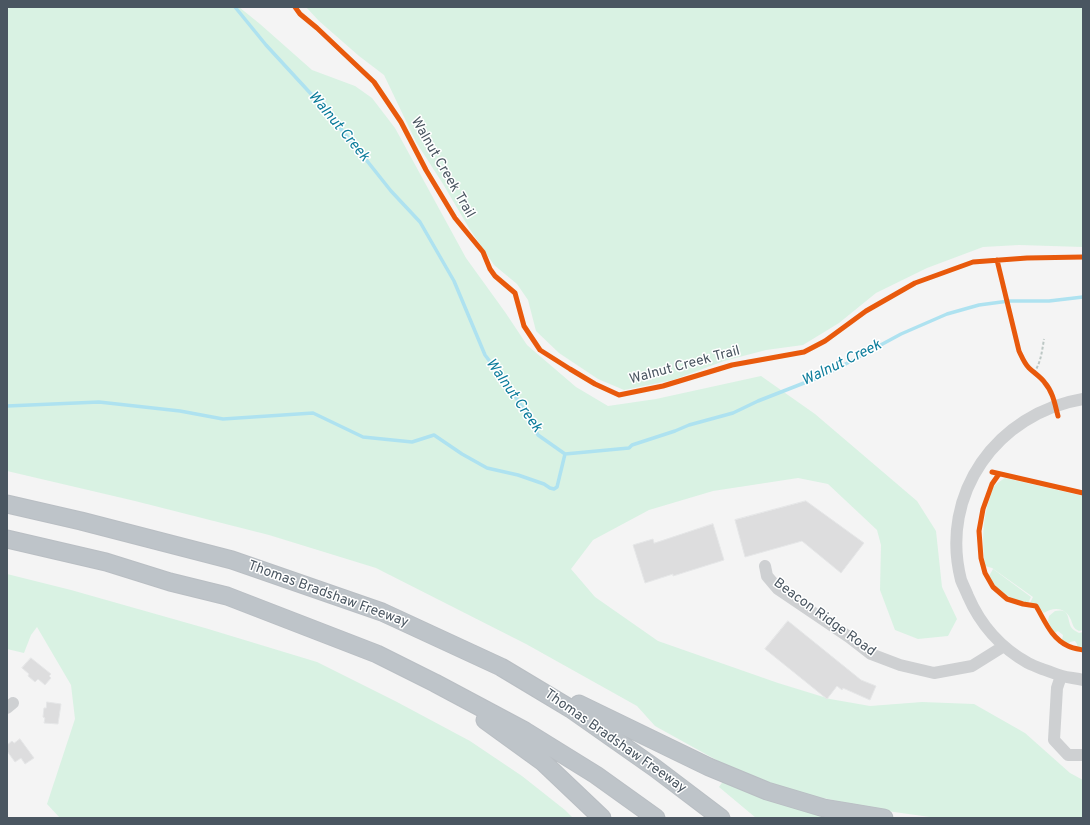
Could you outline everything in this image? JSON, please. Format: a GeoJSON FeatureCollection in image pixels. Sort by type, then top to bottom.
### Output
{"type":"FeatureCollection","features":[{"type":"Feature","properties":{"kind":"highway","name":"Thomas Bradshaw Freeway"},"geometry":{"type":"LineString","coordinates":[[7,504],[81,521],[232,560],[382,612],[501,667],[578,714],[655,768],[721,818]]}},
{"type":"Feature","properties":{"kind":"highway"},"geometry":{"type":"LineString","coordinates":[[7,539],[106,562],[170,582],[227,596],[378,654],[525,731],[596,775],[656,818]]}},
{"type":"Feature","properties":{"kind":"highway"},"geometry":{"type":"LineString","coordinates":[[501,667],[709,767],[767,791],[824,808],[884,818]]}},
{"type":"Feature","properties":{"kind":"highway"},"geometry":{"type":"LineString","coordinates":[[435,683],[543,762],[602,818]]}},
{"type":"Feature","properties":{"kind":"street"},"geometry":{"type":"LineString","coordinates":[[1083,399],[1048,408],[1025,420],[1005,436],[982,461],[969,484],[962,502],[957,526],[956,554],[962,581],[973,607],[986,628],[1004,646],[1028,663],[1061,676],[1083,680]]}},
{"type":"Feature","properties":{"kind":"street","name":"Beacon Ridge Road"},"geometry":{"type":"LineString","coordinates":[[765,566],[767,576],[778,588],[871,654],[900,665],[934,673],[972,666],[1004,646]]}},
{"type":"Feature","properties":{"kind":"street"},"geometry":{"type":"LineString","coordinates":[[1061,676],[1057,688],[1054,740],[1068,755],[1083,756]]}},
{"type":"Feature","properties":{"kind":"path"},"geometry":{"type":"LineString","coordinates":[[1029,368],[1036,374],[1042,356],[1044,339]]}},
{"type":"Feature","properties":{"kind":"green space"},"geometry":{"type":"Polygon","coordinates":[[[9,7],[239,7],[312,70],[355,86],[372,98],[395,128],[466,258],[527,345],[576,387],[608,406],[656,399],[761,376],[815,414],[917,501],[936,531],[942,587],[957,619],[948,636],[918,639],[895,630],[880,590],[881,545],[877,530],[828,484],[798,478],[713,491],[649,510],[593,540],[571,569],[595,597],[658,641],[778,683],[830,699],[870,706],[922,702],[974,704],[1025,733],[1070,773],[1083,780],[1083,818],[937,818],[887,811],[788,791],[729,767],[655,726],[637,706],[526,644],[376,568],[269,535],[135,501],[7,471],[7,12],[9,7]]]}},
{"type":"Feature","properties":{"kind":"green space"},"geometry":{"type":"Polygon","coordinates":[[[306,7],[1083,7],[1083,247],[1019,245],[983,247],[927,268],[876,293],[839,323],[803,345],[766,350],[724,361],[673,380],[624,390],[598,379],[559,353],[536,331],[528,300],[517,284],[494,265],[469,228],[416,142],[384,75],[359,56],[319,21],[306,7]]]}},
{"type":"Feature","properties":{"kind":"green space"},"geometry":{"type":"Polygon","coordinates":[[[1005,478],[1083,496],[1083,630],[1079,631],[1075,628],[1068,614],[1062,610],[1055,609],[1044,613],[1039,607],[1030,603],[1033,597],[992,568],[985,566],[983,540],[985,514],[993,488],[1005,478]]]}},
{"type":"Feature","properties":{"kind":"green space"},"geometry":{"type":"Polygon","coordinates":[[[993,569],[1031,597],[1028,603],[1010,597],[999,590],[989,576],[993,569]]]}},
{"type":"Feature","properties":{"kind":"green space"},"geometry":{"type":"Polygon","coordinates":[[[7,574],[71,590],[205,628],[317,662],[470,741],[522,776],[573,818],[60,818],[47,804],[75,719],[71,685],[37,627],[31,635],[24,653],[7,649],[7,574]]]}},
{"type":"Feature","properties":{"kind":"green space"},"geometry":{"type":"Polygon","coordinates":[[[1060,610],[1066,612],[1072,628],[1079,633],[1083,632],[1083,648],[1078,648],[1075,641],[1070,642],[1069,644],[1062,640],[1063,635],[1058,631],[1054,633],[1048,621],[1049,616],[1055,611],[1060,610]]]}},
{"type":"Feature","properties":{"kind":"green space"},"geometry":{"type":"Polygon","coordinates":[[[724,780],[853,818],[756,818],[719,787],[724,780]]]}},
{"type":"Feature","properties":{"kind":"building"},"geometry":{"type":"Polygon","coordinates":[[[806,501],[864,543],[841,573],[802,541],[745,557],[735,520],[806,501]]]}},
{"type":"Feature","properties":{"kind":"building"},"geometry":{"type":"Polygon","coordinates":[[[713,524],[724,560],[645,583],[633,545],[653,539],[654,543],[713,524]]]}},
{"type":"Feature","properties":{"kind":"building"},"geometry":{"type":"Polygon","coordinates":[[[788,621],[861,680],[876,686],[870,700],[843,688],[842,690],[837,686],[827,699],[765,649],[788,621]]]}},
{"type":"Feature","properties":{"kind":"building"},"geometry":{"type":"Polygon","coordinates":[[[31,658],[51,674],[49,676],[51,678],[45,685],[38,679],[35,682],[22,668],[31,658]]]}},
{"type":"Feature","properties":{"kind":"building"},"geometry":{"type":"Polygon","coordinates":[[[47,702],[61,704],[58,724],[44,723],[44,708],[46,708],[47,702]]]}},
{"type":"Feature","properties":{"kind":"building"},"geometry":{"type":"Polygon","coordinates":[[[20,739],[34,758],[25,764],[21,758],[15,762],[7,751],[7,745],[12,741],[14,743],[20,739]]]}},
{"type":"Feature","properties":{"kind":"waterway","name":"Walnut Creek"},"geometry":{"type":"LineString","coordinates":[[235,7],[266,45],[312,95],[391,191],[420,222],[454,281],[485,355],[525,411],[538,435],[565,454],[629,448],[632,445],[689,425],[733,413],[758,401],[827,374],[901,334],[947,314],[979,305],[1009,301],[1049,301],[1083,297]]}},
{"type":"Feature","properties":{"kind":"waterway"},"geometry":{"type":"LineString","coordinates":[[7,406],[99,402],[180,411],[223,419],[313,413],[363,437],[412,442],[434,435],[462,454],[487,468],[518,475],[554,489],[557,487],[565,454]]}},
{"type":"Feature","properties":{"kind":"cycle path","name":"Walnut Creek Trail"},"geometry":{"type":"LineString","coordinates":[[295,7],[300,14],[374,82],[401,122],[426,170],[455,218],[483,252],[490,269],[495,276],[515,293],[524,326],[540,350],[595,384],[619,395],[663,386],[732,365],[804,352],[825,341],[866,311],[915,283],[973,262],[1027,258],[1083,257]]}},
{"type":"Feature","properties":{"kind":"cycle path"},"geometry":{"type":"LineString","coordinates":[[997,260],[1019,351],[1027,366],[1042,379],[1050,390],[1058,416]]}},
{"type":"Feature","properties":{"kind":"cycle path"},"geometry":{"type":"LineString","coordinates":[[992,472],[1083,493]]}},
{"type":"Feature","properties":{"kind":"cycle path"},"geometry":{"type":"LineString","coordinates":[[999,474],[992,484],[983,509],[979,531],[981,558],[985,573],[993,587],[1007,599],[1036,606],[1049,629],[1062,643],[1083,650]]}}]}
